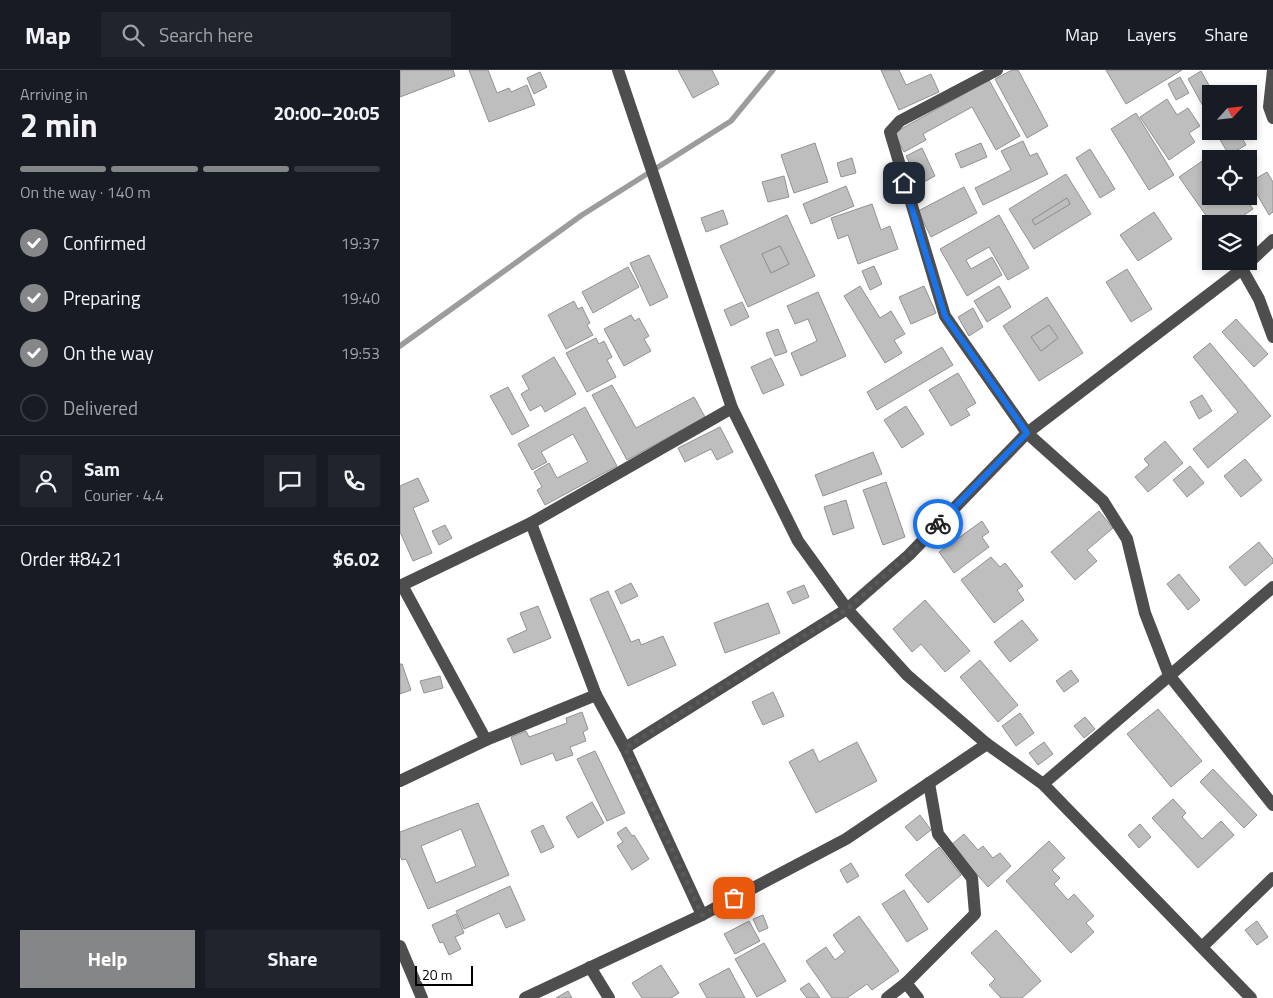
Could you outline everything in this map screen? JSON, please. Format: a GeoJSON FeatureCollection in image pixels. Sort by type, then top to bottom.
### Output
{"type":"FeatureCollection","features":[{"type":"Feature","properties":{"kind":"street"},"geometry":{"type":"LineString","coordinates":[[618,70],[732,408],[798,541],[847,609],[907,675],[987,744],[1043,784],[1203,946],[1251,998]]}},
{"type":"Feature","properties":{"kind":"street"},"geometry":{"type":"LineString","coordinates":[[997,70],[900,120],[890,132],[945,316],[1027,433],[1103,501],[1127,539],[1145,613],[1169,676],[1273,805]]}},
{"type":"Feature","properties":{"kind":"street"},"geometry":{"type":"LineString","coordinates":[[1272,70],[1269,107],[1273,118]]}},
{"type":"Feature","properties":{"kind":"street"},"geometry":{"type":"LineString","coordinates":[[1257,255],[1273,240]]}},
{"type":"Feature","properties":{"kind":"street"},"geometry":{"type":"LineString","coordinates":[[625,748],[847,609],[909,554],[1027,433],[1241,270]]}},
{"type":"Feature","properties":{"kind":"street"},"geometry":{"type":"LineString","coordinates":[[1243,270],[1259,299],[1273,337]]}},
{"type":"Feature","properties":{"kind":"street"},"geometry":{"type":"LineString","coordinates":[[486,740],[401,585],[531,522],[732,408]]}},
{"type":"Feature","properties":{"kind":"street"},"geometry":{"type":"LineString","coordinates":[[531,522],[596,694],[625,748],[702,915]]}},
{"type":"Feature","properties":{"kind":"street"},"geometry":{"type":"LineString","coordinates":[[1043,784],[1273,587]]}},
{"type":"Feature","properties":{"kind":"street"},"geometry":{"type":"LineString","coordinates":[[400,781],[486,740],[596,694]]}},
{"type":"Feature","properties":{"kind":"street"},"geometry":{"type":"LineString","coordinates":[[525,998],[702,915],[846,839],[987,744]]}},
{"type":"Feature","properties":{"kind":"street"},"geometry":{"type":"LineString","coordinates":[[887,998],[906,983],[975,914],[972,878],[938,834],[929,783]]}},
{"type":"Feature","properties":{"kind":"street"},"geometry":{"type":"LineString","coordinates":[[1203,946],[1273,878]]}},
{"type":"Feature","properties":{"kind":"street"},"geometry":{"type":"LineString","coordinates":[[400,946],[422,998]]}},
{"type":"Feature","properties":{"kind":"street"},"geometry":{"type":"LineString","coordinates":[[590,967],[609,998]]}},
{"type":"Feature","properties":{"kind":"street"},"geometry":{"type":"LineString","coordinates":[[906,983],[918,998]]}},
{"type":"Feature","properties":{"kind":"building"},"geometry":{"type":"Polygon","coordinates":[[[453,70],[455,76],[400,97],[400,71],[453,70]]]}},
{"type":"Feature","properties":{"kind":"building"},"geometry":{"type":"Polygon","coordinates":[[[469,70],[488,70],[497,93],[509,88],[511,92],[527,85],[535,105],[489,122],[469,70]]]}},
{"type":"Feature","properties":{"kind":"building"},"geometry":{"type":"Polygon","coordinates":[[[678,70],[712,70],[719,84],[693,98],[678,70]]]}},
{"type":"Feature","properties":{"kind":"building"},"geometry":{"type":"Polygon","coordinates":[[[881,70],[899,70],[906,85],[931,74],[939,92],[899,110],[881,70]]]}},
{"type":"Feature","properties":{"kind":"building"},"geometry":{"type":"Polygon","coordinates":[[[1012,70],[1018,70],[1048,126],[1027,138],[995,79],[1012,70]]]}},
{"type":"Feature","properties":{"kind":"building"},"geometry":{"type":"Polygon","coordinates":[[[1106,70],[1182,70],[1126,104],[1106,70]]]}},
{"type":"Feature","properties":{"kind":"building"},"geometry":{"type":"Polygon","coordinates":[[[1201,71],[1209,85],[1202,85],[1202,104],[1188,79],[1201,71]]]}},
{"type":"Feature","properties":{"kind":"building"},"geometry":{"type":"Polygon","coordinates":[[[540,72],[547,87],[534,94],[527,78],[540,72]]]}},
{"type":"Feature","properties":{"kind":"building"},"geometry":{"type":"Polygon","coordinates":[[[1180,77],[1189,93],[1176,100],[1168,84],[1180,77]]]}},
{"type":"Feature","properties":{"kind":"building"},"geometry":{"type":"Polygon","coordinates":[[[989,80],[1020,136],[996,150],[972,107],[923,134],[926,140],[904,152],[894,133],[989,80]]]}},
{"type":"Feature","properties":{"kind":"building"},"geometry":{"type":"Polygon","coordinates":[[[1167,99],[1177,115],[1188,108],[1200,126],[1189,133],[1195,142],[1169,160],[1140,117],[1167,99]]]}},
{"type":"Feature","properties":{"kind":"building"},"geometry":{"type":"Polygon","coordinates":[[[1136,113],[1174,175],[1149,190],[1111,129],[1136,113]]]}},
{"type":"Feature","properties":{"kind":"building"},"geometry":{"type":"Polygon","coordinates":[[[1220,140],[1243,140],[1246,145],[1238,150],[1226,150],[1220,140]]]}},
{"type":"Feature","properties":{"kind":"building"},"geometry":{"type":"Polygon","coordinates":[[[1023,141],[1030,156],[1037,153],[1048,174],[983,205],[975,188],[1011,170],[1001,151],[1023,141]]]}},
{"type":"Feature","properties":{"kind":"building"},"geometry":{"type":"Polygon","coordinates":[[[815,143],[828,182],[794,193],[781,155],[815,143]]]}},
{"type":"Feature","properties":{"kind":"building"},"geometry":{"type":"Polygon","coordinates":[[[981,143],[987,157],[961,168],[955,154],[981,143]]]}},
{"type":"Feature","properties":{"kind":"building"},"geometry":{"type":"Polygon","coordinates":[[[922,148],[935,176],[920,184],[906,156],[922,148]]]}},
{"type":"Feature","properties":{"kind":"building"},"geometry":{"type":"Polygon","coordinates":[[[1090,149],[1115,189],[1100,198],[1076,158],[1090,149]]]}},
{"type":"Feature","properties":{"kind":"building"},"geometry":{"type":"Polygon","coordinates":[[[852,158],[856,173],[841,177],[837,163],[852,158]]]}},
{"type":"Feature","properties":{"kind":"building"},"geometry":{"type":"Polygon","coordinates":[[[1202,161],[1202,205],[1250,205],[1253,209],[1244,215],[1206,215],[1179,177],[1202,161]]]}},
{"type":"Feature","properties":{"kind":"building"},"geometry":{"type":"Polygon","coordinates":[[[1267,172],[1273,182],[1273,212],[1269,215],[1257,194],[1257,178],[1267,172]]]}},
{"type":"Feature","properties":{"kind":"building"},"geometry":{"type":"Polygon","coordinates":[[[1066,174],[1091,214],[1034,249],[1009,209],[1066,174]],[[1067,198],[1032,220],[1035,225],[1070,204],[1067,198]]]}},
{"type":"Feature","properties":{"kind":"building"},"geometry":{"type":"Polygon","coordinates":[[[784,176],[789,197],[768,202],[762,182],[784,176]]]}},
{"type":"Feature","properties":{"kind":"building"},"geometry":{"type":"Polygon","coordinates":[[[846,186],[854,206],[811,224],[803,204],[846,186]]]}},
{"type":"Feature","properties":{"kind":"building"},"geometry":{"type":"Polygon","coordinates":[[[964,187],[977,213],[931,237],[918,211],[964,187]]]}},
{"type":"Feature","properties":{"kind":"building"},"geometry":{"type":"Polygon","coordinates":[[[1067,198],[1070,204],[1035,225],[1032,220],[1067,198]]]}},
{"type":"Feature","properties":{"kind":"building"},"geometry":{"type":"Polygon","coordinates":[[[872,204],[881,230],[890,226],[898,249],[858,264],[848,235],[838,239],[831,218],[872,204]]]}},
{"type":"Feature","properties":{"kind":"building"},"geometry":{"type":"Polygon","coordinates":[[[723,210],[728,224],[706,232],[701,218],[723,210]]]}},
{"type":"Feature","properties":{"kind":"building"},"geometry":{"type":"Polygon","coordinates":[[[1154,212],[1172,239],[1138,261],[1120,235],[1154,212]]]}},
{"type":"Feature","properties":{"kind":"building"},"geometry":{"type":"Polygon","coordinates":[[[787,215],[815,276],[748,307],[720,246],[787,215]],[[780,246],[762,254],[771,273],[789,264],[780,246]]]}},
{"type":"Feature","properties":{"kind":"building"},"geometry":{"type":"Polygon","coordinates":[[[999,215],[1029,268],[1008,280],[989,247],[966,260],[971,269],[992,257],[1002,275],[967,296],[940,249],[999,215]]]}},
{"type":"Feature","properties":{"kind":"building"},"geometry":{"type":"Polygon","coordinates":[[[780,246],[789,264],[771,273],[762,254],[780,246]]]}},
{"type":"Feature","properties":{"kind":"building"},"geometry":{"type":"Polygon","coordinates":[[[649,255],[668,297],[650,306],[630,263],[649,255]]]}},
{"type":"Feature","properties":{"kind":"building"},"geometry":{"type":"Polygon","coordinates":[[[874,266],[882,284],[870,290],[862,271],[874,266]]]}},
{"type":"Feature","properties":{"kind":"building"},"geometry":{"type":"Polygon","coordinates":[[[628,267],[639,287],[593,313],[582,292],[628,267]]]}},
{"type":"Feature","properties":{"kind":"building"},"geometry":{"type":"Polygon","coordinates":[[[1127,269],[1152,309],[1131,322],[1106,282],[1127,269]]]}},
{"type":"Feature","properties":{"kind":"building"},"geometry":{"type":"Polygon","coordinates":[[[860,286],[880,318],[891,311],[905,334],[894,340],[902,353],[885,363],[844,296],[860,286]]]}},
{"type":"Feature","properties":{"kind":"building"},"geometry":{"type":"Polygon","coordinates":[[[924,286],[936,313],[911,324],[899,297],[924,286]]]}},
{"type":"Feature","properties":{"kind":"building"},"geometry":{"type":"Polygon","coordinates":[[[999,286],[1011,307],[987,322],[974,301],[999,286]]]}},
{"type":"Feature","properties":{"kind":"building"},"geometry":{"type":"Polygon","coordinates":[[[818,292],[846,356],[801,376],[791,353],[817,341],[808,319],[795,324],[787,306],[818,292]]]}},
{"type":"Feature","properties":{"kind":"building"},"geometry":{"type":"Polygon","coordinates":[[[1047,297],[1083,353],[1039,381],[1003,326],[1047,297]],[[1049,325],[1031,337],[1041,351],[1058,338],[1049,325]]]}},
{"type":"Feature","properties":{"kind":"building"},"geometry":{"type":"Polygon","coordinates":[[[574,301],[578,309],[582,307],[590,323],[587,325],[593,335],[566,349],[548,315],[574,301]]]}},
{"type":"Feature","properties":{"kind":"building"},"geometry":{"type":"Polygon","coordinates":[[[742,302],[749,317],[731,326],[724,310],[742,302]]]}},
{"type":"Feature","properties":{"kind":"building"},"geometry":{"type":"Polygon","coordinates":[[[973,308],[983,327],[969,336],[958,317],[973,308]]]}},
{"type":"Feature","properties":{"kind":"building"},"geometry":{"type":"Polygon","coordinates":[[[631,315],[635,321],[639,318],[649,336],[644,339],[651,351],[624,366],[604,329],[631,315]]]}},
{"type":"Feature","properties":{"kind":"building"},"geometry":{"type":"Polygon","coordinates":[[[1236,319],[1268,354],[1254,367],[1222,332],[1236,319]]]}},
{"type":"Feature","properties":{"kind":"building"},"geometry":{"type":"Polygon","coordinates":[[[1049,325],[1058,338],[1041,351],[1031,337],[1049,325]]]}},
{"type":"Feature","properties":{"kind":"building"},"geometry":{"type":"Polygon","coordinates":[[[778,329],[787,352],[775,356],[766,333],[778,329]]]}},
{"type":"Feature","properties":{"kind":"building"},"geometry":{"type":"Polygon","coordinates":[[[596,338],[599,344],[604,341],[612,357],[607,360],[616,377],[587,392],[566,353],[596,338]]]}},
{"type":"Feature","properties":{"kind":"building"},"geometry":{"type":"Polygon","coordinates":[[[1210,343],[1271,416],[1208,468],[1193,449],[1238,412],[1193,357],[1210,343]]]}},
{"type":"Feature","properties":{"kind":"building"},"geometry":{"type":"Polygon","coordinates":[[[942,347],[953,365],[877,410],[867,392],[942,347]]]}},
{"type":"Feature","properties":{"kind":"building"},"geometry":{"type":"Polygon","coordinates":[[[554,357],[576,394],[545,412],[541,405],[530,411],[521,394],[529,389],[522,376],[554,357]]]}},
{"type":"Feature","properties":{"kind":"building"},"geometry":{"type":"Polygon","coordinates":[[[771,358],[784,385],[763,394],[751,367],[771,358]]]}},
{"type":"Feature","properties":{"kind":"building"},"geometry":{"type":"Polygon","coordinates":[[[958,373],[976,403],[966,409],[970,415],[951,426],[929,390],[958,373]]]}},
{"type":"Feature","properties":{"kind":"building"},"geometry":{"type":"Polygon","coordinates":[[[612,385],[636,428],[694,397],[705,417],[627,460],[592,395],[612,385]]]}},
{"type":"Feature","properties":{"kind":"building"},"geometry":{"type":"Polygon","coordinates":[[[508,387],[529,426],[512,435],[490,396],[508,387]]]}},
{"type":"Feature","properties":{"kind":"building"},"geometry":{"type":"Polygon","coordinates":[[[1202,395],[1212,411],[1199,419],[1190,402],[1202,395]]]}},
{"type":"Feature","properties":{"kind":"building"},"geometry":{"type":"Polygon","coordinates":[[[906,406],[924,434],[902,448],[884,420],[906,406]]]}},
{"type":"Feature","properties":{"kind":"building"},"geometry":{"type":"Polygon","coordinates":[[[585,407],[617,466],[545,505],[537,490],[542,487],[534,472],[549,463],[557,478],[588,462],[573,434],[541,452],[547,462],[532,470],[518,444],[585,407]]]}},
{"type":"Feature","properties":{"kind":"building"},"geometry":{"type":"Polygon","coordinates":[[[720,427],[733,452],[717,460],[711,449],[685,462],[678,448],[720,427]]]}},
{"type":"Feature","properties":{"kind":"building"},"geometry":{"type":"Polygon","coordinates":[[[1165,441],[1183,463],[1148,492],[1135,477],[1149,465],[1144,459],[1165,441]]]}},
{"type":"Feature","properties":{"kind":"building"},"geometry":{"type":"Polygon","coordinates":[[[873,452],[882,474],[823,496],[815,475],[873,452]]]}},
{"type":"Feature","properties":{"kind":"building"},"geometry":{"type":"Polygon","coordinates":[[[1245,459],[1262,480],[1241,497],[1224,476],[1245,459]]]}},
{"type":"Feature","properties":{"kind":"building"},"geometry":{"type":"Polygon","coordinates":[[[1190,466],[1204,483],[1187,497],[1173,480],[1190,466]]]}},
{"type":"Feature","properties":{"kind":"building"},"geometry":{"type":"Polygon","coordinates":[[[418,478],[429,501],[413,508],[432,553],[413,561],[400,532],[400,486],[418,478]]]}},
{"type":"Feature","properties":{"kind":"building"},"geometry":{"type":"Polygon","coordinates":[[[886,482],[905,537],[883,545],[863,490],[886,482]]]}},
{"type":"Feature","properties":{"kind":"building"},"geometry":{"type":"Polygon","coordinates":[[[846,500],[854,528],[833,535],[824,507],[846,500]]]}},
{"type":"Feature","properties":{"kind":"building"},"geometry":{"type":"Polygon","coordinates":[[[1099,511],[1113,528],[1087,550],[1097,561],[1075,580],[1051,552],[1099,511]]]}},
{"type":"Feature","properties":{"kind":"building"},"geometry":{"type":"Polygon","coordinates":[[[982,521],[989,532],[982,537],[989,547],[954,573],[939,552],[982,521]]]}},
{"type":"Feature","properties":{"kind":"building"},"geometry":{"type":"Polygon","coordinates":[[[445,525],[452,538],[439,545],[432,531],[445,525]]]}},
{"type":"Feature","properties":{"kind":"building"},"geometry":{"type":"Polygon","coordinates":[[[1259,542],[1273,559],[1273,563],[1245,586],[1229,567],[1259,542]]]}},
{"type":"Feature","properties":{"kind":"building"},"geometry":{"type":"Polygon","coordinates":[[[991,557],[1000,567],[1005,563],[1023,586],[1017,590],[1024,600],[994,623],[961,580],[991,557]]]}},
{"type":"Feature","properties":{"kind":"building"},"geometry":{"type":"Polygon","coordinates":[[[1179,574],[1200,600],[1188,610],[1167,584],[1179,574]]]}},
{"type":"Feature","properties":{"kind":"building"},"geometry":{"type":"Polygon","coordinates":[[[631,583],[638,596],[621,604],[615,591],[631,583]]]}},
{"type":"Feature","properties":{"kind":"building"},"geometry":{"type":"Polygon","coordinates":[[[804,585],[809,597],[793,604],[787,592],[804,585]]]}},
{"type":"Feature","properties":{"kind":"building"},"geometry":{"type":"Polygon","coordinates":[[[608,591],[631,642],[639,639],[641,645],[663,636],[676,665],[628,686],[590,599],[608,591]]]}},
{"type":"Feature","properties":{"kind":"building"},"geometry":{"type":"Polygon","coordinates":[[[925,600],[970,651],[945,672],[921,644],[912,652],[893,629],[925,600]]]}},
{"type":"Feature","properties":{"kind":"building"},"geometry":{"type":"Polygon","coordinates":[[[768,603],[780,633],[725,653],[714,623],[768,603]]]}},
{"type":"Feature","properties":{"kind":"building"},"geometry":{"type":"Polygon","coordinates":[[[538,606],[551,638],[514,653],[507,639],[527,630],[520,613],[538,606]]]}},
{"type":"Feature","properties":{"kind":"building"},"geometry":{"type":"Polygon","coordinates":[[[1022,620],[1038,640],[1010,662],[994,642],[1022,620]]]}},
{"type":"Feature","properties":{"kind":"building"},"geometry":{"type":"Polygon","coordinates":[[[980,660],[1018,705],[998,722],[960,677],[980,660]]]}},
{"type":"Feature","properties":{"kind":"building"},"geometry":{"type":"Polygon","coordinates":[[[400,664],[402,664],[411,690],[400,694],[400,664]]]}},
{"type":"Feature","properties":{"kind":"building"},"geometry":{"type":"Polygon","coordinates":[[[1071,670],[1079,681],[1064,692],[1056,681],[1071,670]]]}},
{"type":"Feature","properties":{"kind":"building"},"geometry":{"type":"Polygon","coordinates":[[[440,676],[443,688],[424,693],[420,681],[440,676]]]}},
{"type":"Feature","properties":{"kind":"building"},"geometry":{"type":"Polygon","coordinates":[[[773,692],[784,716],[763,725],[752,702],[773,692]]]}},
{"type":"Feature","properties":{"kind":"building"},"geometry":{"type":"Polygon","coordinates":[[[1158,709],[1202,761],[1171,787],[1127,734],[1158,709]]]}},
{"type":"Feature","properties":{"kind":"building"},"geometry":{"type":"Polygon","coordinates":[[[582,712],[588,729],[583,732],[586,741],[570,747],[573,755],[556,761],[553,753],[521,765],[511,737],[526,731],[529,737],[567,723],[566,718],[582,712]]]}},
{"type":"Feature","properties":{"kind":"building"},"geometry":{"type":"Polygon","coordinates":[[[1020,713],[1034,733],[1016,746],[1002,726],[1020,713]]]}},
{"type":"Feature","properties":{"kind":"building"},"geometry":{"type":"Polygon","coordinates":[[[1085,717],[1095,729],[1084,738],[1074,726],[1085,717]]]}},
{"type":"Feature","properties":{"kind":"building"},"geometry":{"type":"Polygon","coordinates":[[[857,742],[877,781],[816,813],[789,762],[813,749],[819,762],[857,742]]]}},
{"type":"Feature","properties":{"kind":"building"},"geometry":{"type":"Polygon","coordinates":[[[1044,742],[1053,754],[1038,765],[1029,753],[1044,742]]]}},
{"type":"Feature","properties":{"kind":"building"},"geometry":{"type":"Polygon","coordinates":[[[595,751],[625,813],[607,821],[577,759],[595,751]]]}},
{"type":"Feature","properties":{"kind":"building"},"geometry":{"type":"Polygon","coordinates":[[[1213,769],[1257,815],[1244,828],[1200,782],[1213,769]]]}},
{"type":"Feature","properties":{"kind":"building"},"geometry":{"type":"Polygon","coordinates":[[[1173,799],[1186,813],[1182,817],[1202,839],[1221,821],[1234,835],[1198,868],[1152,818],[1173,799]]]}},
{"type":"Feature","properties":{"kind":"building"},"geometry":{"type":"Polygon","coordinates":[[[592,802],[604,823],[578,838],[566,817],[592,802]]]}},
{"type":"Feature","properties":{"kind":"building"},"geometry":{"type":"Polygon","coordinates":[[[478,803],[509,875],[428,909],[406,859],[402,860],[400,856],[400,832],[478,803]],[[461,829],[421,846],[436,883],[476,866],[461,829]]]}},
{"type":"Feature","properties":{"kind":"building"},"geometry":{"type":"Polygon","coordinates":[[[920,815],[931,830],[917,841],[905,827],[920,815]]]}},
{"type":"Feature","properties":{"kind":"building"},"geometry":{"type":"Polygon","coordinates":[[[1140,824],[1151,837],[1139,848],[1128,835],[1140,824]]]}},
{"type":"Feature","properties":{"kind":"building"},"geometry":{"type":"Polygon","coordinates":[[[543,825],[554,847],[541,853],[531,831],[543,825]]]}},
{"type":"Feature","properties":{"kind":"building"},"geometry":{"type":"Polygon","coordinates":[[[626,827],[632,836],[634,835],[649,859],[632,870],[617,846],[623,842],[617,833],[626,827]]]}},
{"type":"Feature","properties":{"kind":"building"},"geometry":{"type":"Polygon","coordinates":[[[964,834],[978,850],[983,846],[993,858],[1000,853],[1011,866],[988,887],[951,845],[964,834]]]}},
{"type":"Feature","properties":{"kind":"building"},"geometry":{"type":"Polygon","coordinates":[[[1049,841],[1065,858],[1052,870],[1060,878],[1054,884],[1068,900],[1074,894],[1094,916],[1086,923],[1094,932],[1071,953],[1006,881],[1049,841]]]}},
{"type":"Feature","properties":{"kind":"building"},"geometry":{"type":"Polygon","coordinates":[[[939,847],[961,875],[928,903],[905,875],[939,847]]]}},
{"type":"Feature","properties":{"kind":"building"},"geometry":{"type":"Polygon","coordinates":[[[851,863],[859,876],[847,883],[840,870],[851,863]]]}},
{"type":"Feature","properties":{"kind":"building"},"geometry":{"type":"Polygon","coordinates":[[[510,886],[525,920],[506,928],[499,913],[464,929],[456,911],[510,886]]]}},
{"type":"Feature","properties":{"kind":"building"},"geometry":{"type":"Polygon","coordinates":[[[904,890],[928,929],[907,942],[882,904],[904,890]]]}},
{"type":"Feature","properties":{"kind":"building"},"geometry":{"type":"Polygon","coordinates":[[[456,914],[464,933],[455,937],[461,949],[449,955],[443,942],[440,943],[432,925],[456,914]]]}},
{"type":"Feature","properties":{"kind":"building"},"geometry":{"type":"Polygon","coordinates":[[[763,915],[768,928],[759,932],[753,919],[763,915]]]}},
{"type":"Feature","properties":{"kind":"building"},"geometry":{"type":"Polygon","coordinates":[[[859,916],[899,971],[872,990],[867,984],[847,998],[832,998],[806,961],[826,947],[835,960],[845,952],[833,935],[859,916]]]}},
{"type":"Feature","properties":{"kind":"building"},"geometry":{"type":"Polygon","coordinates":[[[749,921],[760,941],[735,954],[724,934],[749,921]]]}},
{"type":"Feature","properties":{"kind":"building"},"geometry":{"type":"Polygon","coordinates":[[[1257,921],[1268,937],[1257,945],[1245,930],[1257,921]]]}},
{"type":"Feature","properties":{"kind":"building"},"geometry":{"type":"Polygon","coordinates":[[[996,930],[1041,981],[1022,998],[1001,998],[989,985],[995,979],[971,953],[996,930]]]}},
{"type":"Feature","properties":{"kind":"building"},"geometry":{"type":"Polygon","coordinates":[[[764,943],[786,981],[757,997],[735,959],[764,943]]]}},
{"type":"Feature","properties":{"kind":"building"},"geometry":{"type":"Polygon","coordinates":[[[661,965],[679,993],[671,998],[642,998],[632,983],[661,965]]]}},
{"type":"Feature","properties":{"kind":"building"},"geometry":{"type":"Polygon","coordinates":[[[729,968],[745,998],[707,998],[699,984],[729,968]]]}},
{"type":"Feature","properties":{"kind":"building"},"geometry":{"type":"Polygon","coordinates":[[[809,983],[820,998],[807,998],[800,989],[809,983]]]}},
{"type":"Feature","properties":{"kind":"building"},"geometry":{"type":"Polygon","coordinates":[[[568,991],[572,998],[556,998],[568,991]]]}},
{"type":"Feature","properties":{"kind":"waterway"},"geometry":{"type":"LineString","coordinates":[[400,346],[582,215],[731,121],[773,70]]}},
{"type":"Feature","properties":{"kind":"way so far"},"geometry":{"type":"LineString","coordinates":[[734,898],[702,915],[625,748],[847,609],[909,554],[938,524]]}},
{"type":"Feature","properties":{"kind":"route"},"geometry":{"type":"LineString","coordinates":[[904,183],[945,316],[1027,433],[938,524]]}}]}
